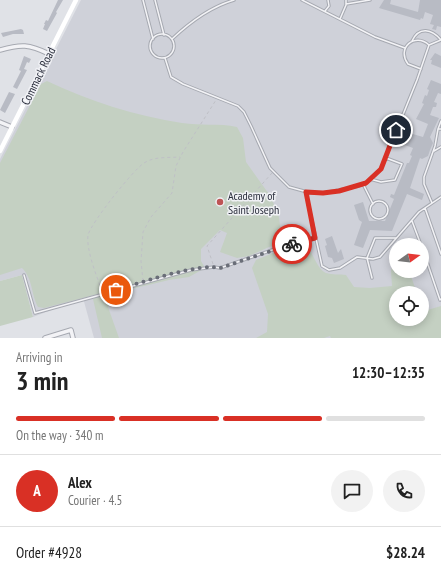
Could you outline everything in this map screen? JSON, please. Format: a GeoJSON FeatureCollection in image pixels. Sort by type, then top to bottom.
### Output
{"type":"FeatureCollection","features":[{"type":"Feature","properties":{"kind":"street","name":"Commack Road"},"geometry":{"type":"LineString","coordinates":[[0,151],[76,0]]}},
{"type":"Feature","properties":{"kind":"street"},"geometry":{"type":"LineString","coordinates":[[0,50],[29,45],[49,54]]}},
{"type":"Feature","properties":{"kind":"street"},"geometry":{"type":"LineString","coordinates":[[0,122],[12,128]]}},
{"type":"Feature","properties":{"kind":"street"},"geometry":{"type":"LineString","coordinates":[[45,338],[71,330],[73,338]]}},
{"type":"Feature","properties":{"kind":"lane"},"geometry":{"type":"LineString","coordinates":[[144,0],[153,39]]}},
{"type":"Feature","properties":{"kind":"lane"},"geometry":{"type":"LineString","coordinates":[[155,0],[164,34],[172,39],[174,48],[172,53],[165,58],[160,58],[152,53],[150,44],[153,39],[164,34]]}},
{"type":"Feature","properties":{"kind":"lane"},"geometry":{"type":"LineString","coordinates":[[172,39],[200,16],[234,0]]}},
{"type":"Feature","properties":{"kind":"lane"},"geometry":{"type":"LineString","coordinates":[[302,0],[375,37],[405,48]]}},
{"type":"Feature","properties":{"kind":"lane"},"geometry":{"type":"LineString","coordinates":[[325,11],[328,6],[328,0]]}},
{"type":"Feature","properties":{"kind":"lane"},"geometry":{"type":"LineString","coordinates":[[340,19],[346,4],[346,0]]}},
{"type":"Feature","properties":{"kind":"lane"},"geometry":{"type":"LineString","coordinates":[[346,4],[370,0]]}},
{"type":"Feature","properties":{"kind":"lane"},"geometry":{"type":"LineString","coordinates":[[165,58],[172,77],[183,84],[238,106],[244,112],[273,172],[288,187],[306,192],[323,193],[363,184],[381,169],[421,69],[429,45],[441,40],[433,32],[427,30],[420,31],[415,35],[412,41],[405,48],[404,56],[408,64],[421,69]]}},
{"type":"Feature","properties":{"kind":"lane"},"geometry":{"type":"LineString","coordinates":[[412,41],[421,40],[429,45]]}},
{"type":"Feature","properties":{"kind":"lane"},"geometry":{"type":"LineString","coordinates":[[432,203],[426,189],[424,176],[440,129],[441,121]]}},
{"type":"Feature","properties":{"kind":"lane"},"geometry":{"type":"LineString","coordinates":[[433,151],[441,147]]}},
{"type":"Feature","properties":{"kind":"lane"},"geometry":{"type":"LineString","coordinates":[[370,179],[381,182],[395,180],[402,164],[385,157]]}},
{"type":"Feature","properties":{"kind":"lane"},"geometry":{"type":"LineString","coordinates":[[363,184],[373,204]]}},
{"type":"Feature","properties":{"kind":"lane"},"geometry":{"type":"LineString","coordinates":[[306,192],[315,238],[322,266],[325,269],[332,270],[340,268],[358,257],[373,259],[380,257],[389,246]]}},
{"type":"Feature","properties":{"kind":"lane"},"geometry":{"type":"LineString","coordinates":[[396,238],[411,220],[424,208],[441,197]]}},
{"type":"Feature","properties":{"kind":"lane"},"geometry":{"type":"LineString","coordinates":[[379,201],[385,203],[388,211],[385,216],[377,218],[372,215],[370,210],[373,204],[379,201]]}},
{"type":"Feature","properties":{"kind":"lane"},"geometry":{"type":"LineString","coordinates":[[424,208],[441,254]]}},
{"type":"Feature","properties":{"kind":"lane"},"geometry":{"type":"LineString","coordinates":[[411,220],[419,238]]}},
{"type":"Feature","properties":{"kind":"lane"},"geometry":{"type":"LineString","coordinates":[[24,275],[35,313],[191,270],[214,267],[220,268],[278,248],[315,238]]}},
{"type":"Feature","properties":{"kind":"lane"},"geometry":{"type":"LineString","coordinates":[[372,278],[367,258],[375,238],[389,238]]}},
{"type":"Feature","properties":{"kind":"lane"},"geometry":{"type":"LineString","coordinates":[[429,267],[441,300]]}},
{"type":"Feature","properties":{"kind":"path"},"geometry":{"type":"LineString","coordinates":[[143,282],[141,261],[143,232],[151,218],[172,193],[176,166],[180,157],[218,98]]}},
{"type":"Feature","properties":{"kind":"path"},"geometry":{"type":"LineString","coordinates":[[102,294],[89,251],[88,234],[111,198],[143,164],[154,158],[180,157]]}},
{"type":"Feature","properties":{"kind":"path"},"geometry":{"type":"LineString","coordinates":[[214,267],[207,246],[273,172]]}},
{"type":"Feature","properties":{"kind":"shaded area","name":"Academy of Saint Joseph"},"geometry":{"type":"Polygon","coordinates":[[[81,0],[441,0],[441,310],[429,313],[429,286],[389,286],[389,321],[335,338],[94,338],[83,298],[33,317],[22,275],[0,281],[0,159],[81,0]]]}},
{"type":"Feature","properties":{"kind":"green space"},"geometry":{"type":"Polygon","coordinates":[[[47,81],[79,95],[130,112],[189,124],[237,127],[243,138],[246,162],[271,197],[279,217],[281,234],[278,243],[249,256],[237,258],[220,252],[227,233],[220,230],[201,249],[201,261],[205,268],[189,277],[169,280],[115,293],[108,307],[119,338],[102,338],[93,299],[102,293],[44,308],[38,307],[26,272],[22,268],[0,275],[0,163],[41,84],[47,81]]]}},
{"type":"Feature","properties":{"kind":"green space"},"geometry":{"type":"Polygon","coordinates":[[[295,244],[307,246],[323,271],[328,274],[346,275],[354,287],[370,288],[389,286],[389,326],[429,326],[429,310],[441,306],[441,338],[331,338],[330,336],[324,338],[256,338],[267,332],[268,314],[252,268],[256,260],[295,244]]]}},
{"type":"Feature","properties":{"kind":"green space"},"geometry":{"type":"Polygon","coordinates":[[[22,275],[33,317],[0,326],[0,281],[22,275]]]}},
{"type":"Feature","properties":{"kind":"green space"},"geometry":{"type":"Polygon","coordinates":[[[391,278],[412,278],[414,286],[392,286],[391,278]]]}},
{"type":"Feature","properties":{"kind":"building"},"geometry":{"type":"Polygon","coordinates":[[[58,0],[63,0],[47,31],[43,29],[44,24],[46,20],[48,21],[58,0]]]}},
{"type":"Feature","properties":{"kind":"building"},"geometry":{"type":"Polygon","coordinates":[[[384,0],[391,0],[390,4],[418,12],[420,0],[441,0],[441,27],[437,26],[436,30],[432,29],[434,25],[430,24],[433,15],[425,12],[423,19],[421,18],[420,20],[379,8],[384,0]]]}},
{"type":"Feature","properties":{"kind":"building"},"geometry":{"type":"Polygon","coordinates":[[[21,29],[23,30],[24,34],[13,34],[3,37],[1,33],[21,29]]]}},
{"type":"Feature","properties":{"kind":"building"},"geometry":{"type":"Polygon","coordinates":[[[435,53],[441,56],[441,68],[431,64],[432,60],[430,60],[435,53]]]}},
{"type":"Feature","properties":{"kind":"building"},"geometry":{"type":"Polygon","coordinates":[[[24,56],[31,59],[29,63],[27,62],[24,69],[27,70],[17,89],[13,87],[21,71],[19,70],[24,56]]]}},
{"type":"Feature","properties":{"kind":"building"},"geometry":{"type":"Polygon","coordinates":[[[431,80],[441,84],[441,94],[438,93],[434,102],[437,103],[436,107],[433,107],[430,115],[439,118],[430,137],[433,143],[428,156],[422,159],[420,158],[410,188],[424,194],[422,200],[407,194],[392,231],[370,230],[363,248],[354,245],[362,222],[359,220],[354,205],[363,202],[369,221],[385,221],[394,199],[390,197],[391,194],[394,195],[407,163],[409,163],[412,156],[410,155],[413,148],[402,144],[406,132],[423,137],[428,124],[416,119],[424,104],[422,103],[425,95],[427,96],[429,90],[427,89],[431,80]]]}},
{"type":"Feature","properties":{"kind":"building"},"geometry":{"type":"Polygon","coordinates":[[[9,92],[15,94],[5,113],[0,110],[9,92]]]}},
{"type":"Feature","properties":{"kind":"building"},"geometry":{"type":"Polygon","coordinates":[[[332,236],[338,253],[341,249],[344,259],[334,263],[332,258],[328,257],[325,246],[327,245],[325,239],[332,236]]]}},
{"type":"Feature","properties":{"kind":"way so far"},"geometry":{"type":"LineString","coordinates":[[116,290],[191,270],[214,267],[220,268],[292,244]]}},
{"type":"Feature","properties":{"kind":"place","name":"Academy of Saint Joseph"},"geometry":{"type":"Point","coordinates":[220,202]}},
{"type":"Feature","properties":{"kind":"route"},"geometry":{"type":"LineString","coordinates":[[292,244],[315,238],[306,192],[323,193],[339,191],[366,183],[381,169],[396,130]]}}]}
